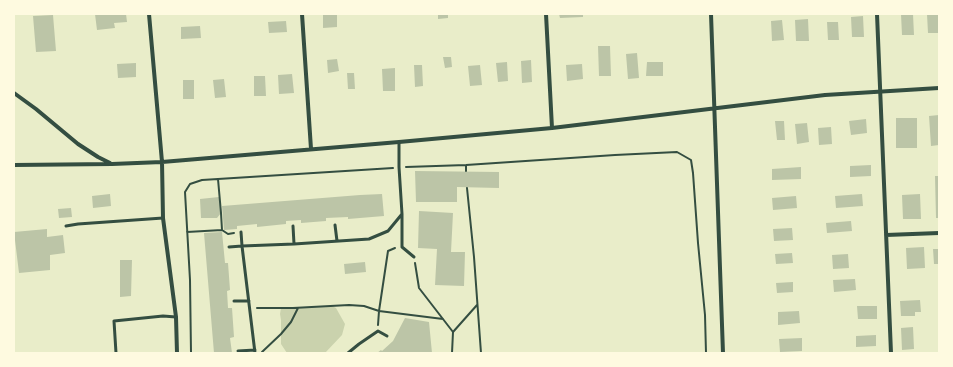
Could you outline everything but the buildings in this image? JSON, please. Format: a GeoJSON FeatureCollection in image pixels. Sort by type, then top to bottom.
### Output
{"type":"FeatureCollection","features":[{"type":"Feature","properties":{"kind":"street"},"geometry":{"type":"LineString","coordinates":[[150,14],[162,162],[163,218],[176,317],[177,353]]}},
{"type":"Feature","properties":{"kind":"street"},"geometry":{"type":"LineString","coordinates":[[302,14],[311,149]]}},
{"type":"Feature","properties":{"kind":"street"},"geometry":{"type":"LineString","coordinates":[[546,14],[552,128]]}},
{"type":"Feature","properties":{"kind":"street"},"geometry":{"type":"LineString","coordinates":[[711,14],[723,353]]}},
{"type":"Feature","properties":{"kind":"street"},"geometry":{"type":"LineString","coordinates":[[877,14],[891,353]]}},
{"type":"Feature","properties":{"kind":"street"},"geometry":{"type":"LineString","coordinates":[[14,165],[162,162],[552,128],[825,95],[939,88]]}},
{"type":"Feature","properties":{"kind":"street"},"geometry":{"type":"LineString","coordinates":[[14,93],[78,144],[112,164]]}},
{"type":"Feature","properties":{"kind":"street"},"geometry":{"type":"LineString","coordinates":[[886,236],[939,233]]}},
{"type":"Feature","properties":{"kind":"lane"},"geometry":{"type":"LineString","coordinates":[[399,142],[402,247],[414,257]]}},
{"type":"Feature","properties":{"kind":"lane"},"geometry":{"type":"LineString","coordinates":[[229,247],[369,239],[388,231],[402,214]]}},
{"type":"Feature","properties":{"kind":"lane"},"geometry":{"type":"LineString","coordinates":[[66,226],[163,218]]}},
{"type":"Feature","properties":{"kind":"lane"},"geometry":{"type":"LineString","coordinates":[[335,225],[337,241]]}},
{"type":"Feature","properties":{"kind":"lane"},"geometry":{"type":"LineString","coordinates":[[293,226],[294,244]]}},
{"type":"Feature","properties":{"kind":"lane"},"geometry":{"type":"LineString","coordinates":[[238,351],[255,351],[241,232]]}},
{"type":"Feature","properties":{"kind":"lane"},"geometry":{"type":"LineString","coordinates":[[234,301],[249,301]]}},
{"type":"Feature","properties":{"kind":"lane"},"geometry":{"type":"LineString","coordinates":[[116,353],[114,321],[164,316],[176,317]]}},
{"type":"Feature","properties":{"kind":"lane"},"geometry":{"type":"LineString","coordinates":[[348,353],[378,331],[387,336]]}},
{"type":"Feature","properties":{"kind":"lane"},"geometry":{"type":"LineString","coordinates":[[352,349],[356,353]]}},
{"type":"Feature","properties":{"kind":"path"},"geometry":{"type":"LineString","coordinates":[[190,353],[190,280],[185,192],[190,184],[202,180],[399,167],[466,165],[677,152],[691,160],[693,172],[705,315],[706,353]]}},
{"type":"Feature","properties":{"kind":"path"},"geometry":{"type":"LineString","coordinates":[[466,165],[466,171]]}},
{"type":"Feature","properties":{"kind":"path"},"geometry":{"type":"LineString","coordinates":[[218,179],[222,230]]}},
{"type":"Feature","properties":{"kind":"path"},"geometry":{"type":"LineString","coordinates":[[467,188],[474,256],[481,353]]}},
{"type":"Feature","properties":{"kind":"path"},"geometry":{"type":"LineString","coordinates":[[187,232],[222,230],[228,234],[241,232]]}},
{"type":"Feature","properties":{"kind":"path"},"geometry":{"type":"LineString","coordinates":[[378,331],[379,311],[388,250],[402,247]]}},
{"type":"Feature","properties":{"kind":"path"},"geometry":{"type":"LineString","coordinates":[[414,257],[419,288],[453,332]]}},
{"type":"Feature","properties":{"kind":"path"},"geometry":{"type":"LineString","coordinates":[[250,308],[350,305],[364,306],[379,311],[443,319]]}},
{"type":"Feature","properties":{"kind":"path"},"geometry":{"type":"LineString","coordinates":[[452,353],[453,332],[477,305]]}},
{"type":"Feature","properties":{"kind":"path"},"geometry":{"type":"LineString","coordinates":[[261,353],[291,322],[298,307]]}},
{"type":"Feature","properties":{"kind":"green space"},"geometry":{"type":"Polygon","coordinates":[[[332,306],[336,308],[345,324],[342,335],[325,353],[287,353],[281,344],[281,308],[332,306]]]}}]}
